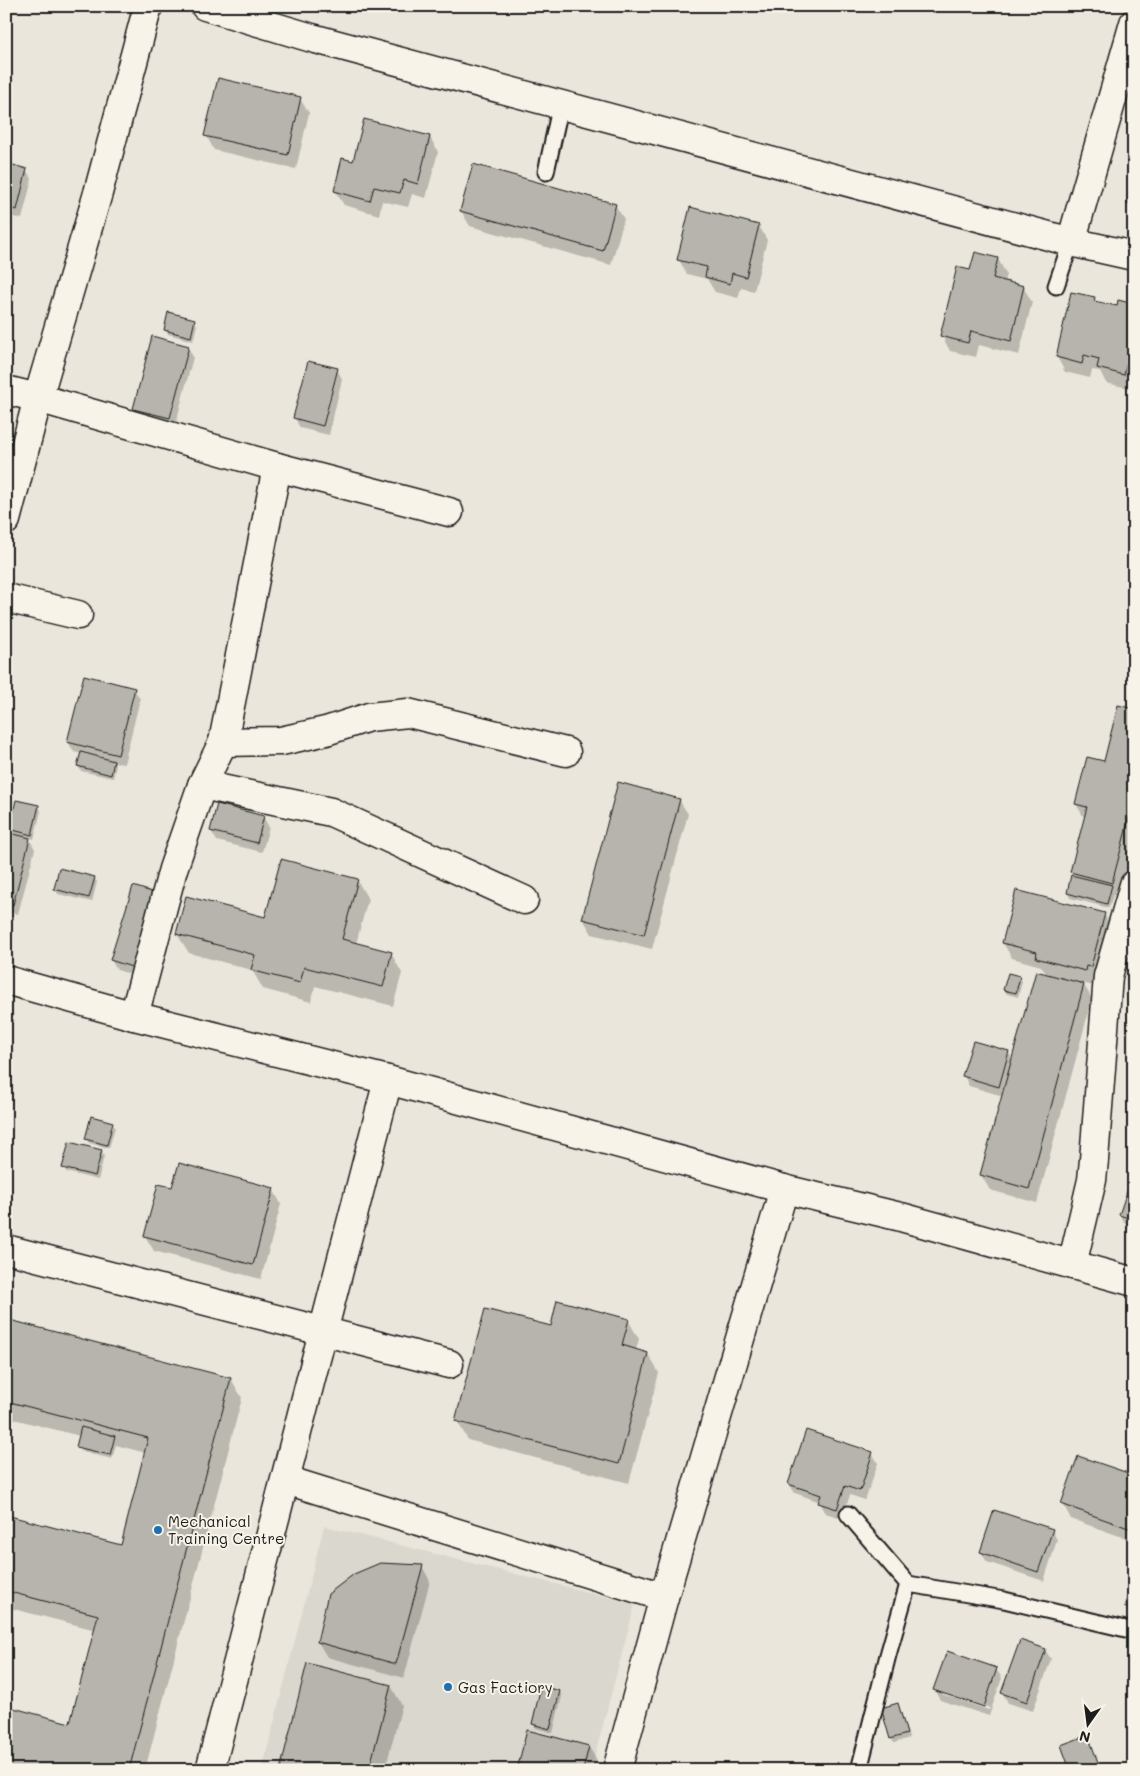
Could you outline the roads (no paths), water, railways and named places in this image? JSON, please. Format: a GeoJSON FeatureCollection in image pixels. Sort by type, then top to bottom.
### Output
{"type":"FeatureCollection","features":[{"type":"Feature","properties":{"kind":"street"},"geometry":{"type":"LineString","coordinates":[[6,520],[38,398],[98,193],[148,6]]}},
{"type":"Feature","properties":{"kind":"street"},"geometry":{"type":"LineString","coordinates":[[205,6],[312,38],[1071,242],[1134,256]]}},
{"type":"Feature","properties":{"kind":"street"},"geometry":{"type":"LineString","coordinates":[[1071,242],[1134,24]]}},
{"type":"Feature","properties":{"kind":"street"},"geometry":{"type":"LineString","coordinates":[[6,390],[277,467],[449,512]]}},
{"type":"Feature","properties":{"kind":"street"},"geometry":{"type":"LineString","coordinates":[[134,1016],[173,869],[202,785],[224,742],[277,467]]}},
{"type":"Feature","properties":{"kind":"street"},"geometry":{"type":"LineString","coordinates":[[6,598],[78,615]]}},
{"type":"Feature","properties":{"kind":"street"},"geometry":{"type":"LineString","coordinates":[[224,742],[281,741],[326,731],[369,717],[408,712],[566,752]]}},
{"type":"Feature","properties":{"kind":"street"},"geometry":{"type":"LineString","coordinates":[[202,785],[331,812],[524,900]]}},
{"type":"Feature","properties":{"kind":"street"},"geometry":{"type":"LineString","coordinates":[[1072,1265],[1092,1180],[1108,976],[1134,885]]}},
{"type":"Feature","properties":{"kind":"street"},"geometry":{"type":"LineString","coordinates":[[6,980],[134,1016],[388,1080],[784,1190],[901,1217],[1134,1282]]}},
{"type":"Feature","properties":{"kind":"street"},"geometry":{"type":"LineString","coordinates":[[210,1770],[388,1080]]}},
{"type":"Feature","properties":{"kind":"street"},"geometry":{"type":"LineString","coordinates":[[617,1770],[664,1597],[784,1190]]}},
{"type":"Feature","properties":{"kind":"street"},"geometry":{"type":"LineString","coordinates":[[6,1249],[448,1364]]}},
{"type":"Feature","properties":{"kind":"street"},"geometry":{"type":"LineString","coordinates":[[286,1480],[664,1597]]}},
{"type":"Feature","properties":{"kind":"lane"},"geometry":{"type":"LineString","coordinates":[[546,172],[562,104]]}},
{"type":"Feature","properties":{"kind":"lane"},"geometry":{"type":"LineString","coordinates":[[1056,286],[1071,242]]}},
{"type":"Feature","properties":{"kind":"lane"},"geometry":{"type":"LineString","coordinates":[[848,1514],[908,1584],[1004,1600],[1134,1631]]}},
{"type":"Feature","properties":{"kind":"lane"},"geometry":{"type":"LineString","coordinates":[[859,1770],[908,1584]]}},
{"type":"Feature","properties":{"kind":"place","name":"Mechanical Training Centre"},"geometry":{"type":"Point","coordinates":[158,1530]}},
{"type":"Feature","properties":{"kind":"place","name":"Gas Factiory"},"geometry":{"type":"Point","coordinates":[448,1687]}}]}
